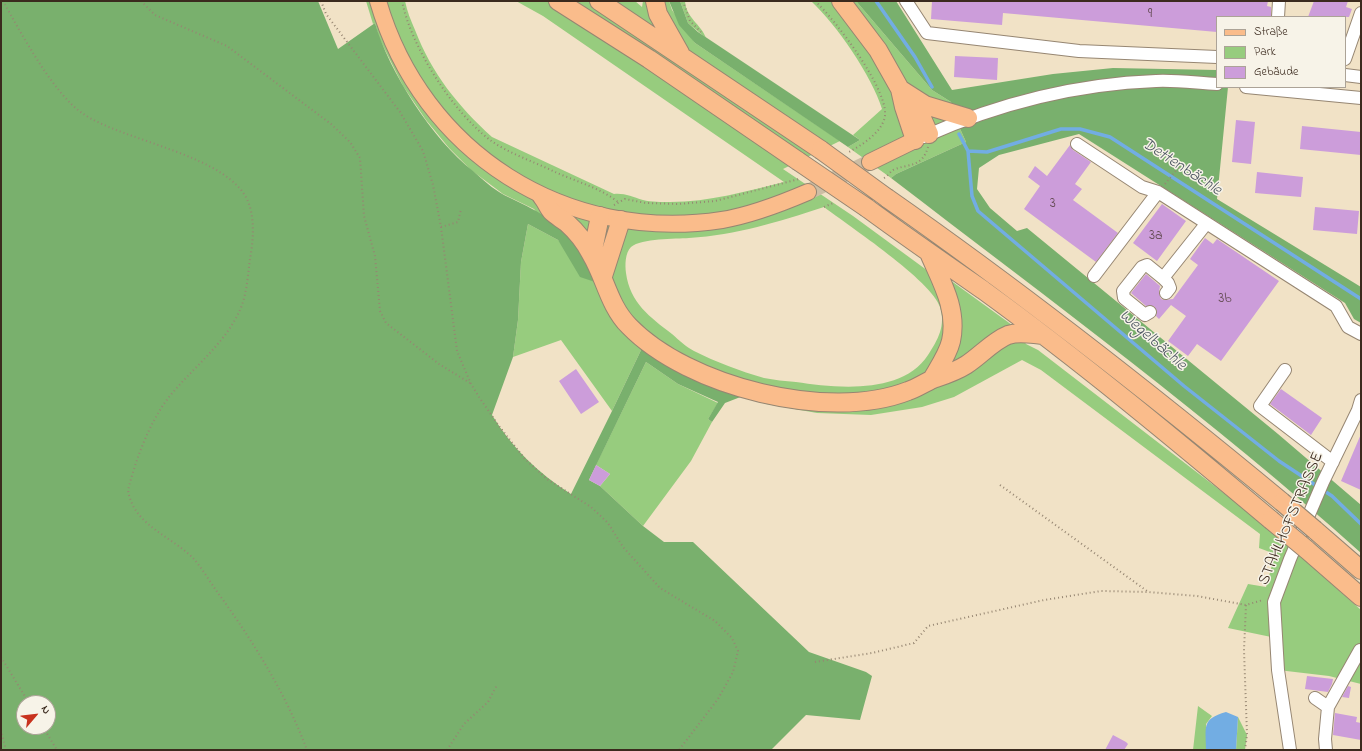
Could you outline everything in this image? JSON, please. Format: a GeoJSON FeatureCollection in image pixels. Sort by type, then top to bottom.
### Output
{"type":"FeatureCollection","features":[{"type":"Feature","properties":{"kind":"highway"},"geometry":{"type":"LineString","coordinates":[[558,1],[649,59],[867,208],[983,291],[1042,335],[1211,469],[1361,597]]}},
{"type":"Feature","properties":{"kind":"highway"},"geometry":{"type":"LineString","coordinates":[[598,1],[681,55],[821,150],[940,235],[1082,341],[1182,420],[1282,502],[1361,570]]}},
{"type":"Feature","properties":{"kind":"highway"},"geometry":{"type":"LineString","coordinates":[[655,1],[658,14],[681,55]]}},
{"type":"Feature","properties":{"kind":"highway"},"geometry":{"type":"LineString","coordinates":[[841,1],[878,50],[907,94],[922,137]]}},
{"type":"Feature","properties":{"kind":"highway"},"geometry":{"type":"LineString","coordinates":[[907,94],[925,105],[968,118]]}},
{"type":"Feature","properties":{"kind":"highway"},"geometry":{"type":"LineString","coordinates":[[542,196],[552,212],[579,235],[592,255],[603,276],[607,290],[615,306],[628,326],[664,354],[694,371],[765,394],[844,403],[880,398],[908,392],[932,380],[947,375],[966,365],[1008,335],[1025,333],[1042,335]]}},
{"type":"Feature","properties":{"kind":"highway"},"geometry":{"type":"LineString","coordinates":[[592,255],[594,236],[600,216]]}},
{"type":"Feature","properties":{"kind":"highway"},"geometry":{"type":"LineString","coordinates":[[603,276],[621,220]]}},
{"type":"Feature","properties":{"kind":"highway"},"geometry":{"type":"LineString","coordinates":[[928,252],[948,298],[953,326],[951,341],[932,380]]}},
{"type":"Feature","properties":{"kind":"main road"},"geometry":{"type":"LineString","coordinates":[[378,1],[394,46],[402,62],[428,103],[448,127],[482,160],[542,196],[582,212],[600,216],[621,220],[664,223],[723,220],[760,211],[808,192]]}},
{"type":"Feature","properties":{"kind":"main road"},"geometry":{"type":"LineString","coordinates":[[870,162],[922,137]]}},
{"type":"Feature","properties":{"kind":"street"},"geometry":{"type":"LineString","coordinates":[[906,1],[927,33],[1079,51],[1216,57]]}},
{"type":"Feature","properties":{"kind":"street"},"geometry":{"type":"LineString","coordinates":[[1278,16],[1279,1]]}},
{"type":"Feature","properties":{"kind":"street"},"geometry":{"type":"LineString","coordinates":[[1346,56],[1361,13]]}},
{"type":"Feature","properties":{"kind":"street"},"geometry":{"type":"LineString","coordinates":[[1346,75],[1361,77]]}},
{"type":"Feature","properties":{"kind":"street"},"geometry":{"type":"LineString","coordinates":[[922,137],[968,118],[1014,103],[1074,89],[1157,80],[1216,84]]}},
{"type":"Feature","properties":{"kind":"street"},"geometry":{"type":"LineString","coordinates":[[1256,88],[1361,98]]}},
{"type":"Feature","properties":{"kind":"street"},"geometry":{"type":"LineString","coordinates":[[1077,144],[1142,187],[1158,192],[1336,306],[1348,327],[1361,334]]}},
{"type":"Feature","properties":{"kind":"street"},"geometry":{"type":"LineString","coordinates":[[1094,276],[1158,192]]}},
{"type":"Feature","properties":{"kind":"street"},"geometry":{"type":"LineString","coordinates":[[1163,278],[1206,224]]}},
{"type":"Feature","properties":{"kind":"street"},"geometry":{"type":"LineString","coordinates":[[1150,312],[1145,315],[1124,298],[1123,292],[1142,267],[1147,265],[1168,283],[1170,288],[1166,293]]}},
{"type":"Feature","properties":{"kind":"street"},"geometry":{"type":"LineString","coordinates":[[1285,370],[1260,406],[1333,462]]}},
{"type":"Feature","properties":{"kind":"street","name":"STAHLHOFSTRASSE"},"geometry":{"type":"LineString","coordinates":[[1290,750],[1278,670],[1274,602],[1323,482],[1360,407]]}},
{"type":"Feature","properties":{"kind":"street"},"geometry":{"type":"LineString","coordinates":[[1326,750],[1325,739],[1328,707],[1360,650]]}},
{"type":"Feature","properties":{"kind":"street"},"geometry":{"type":"LineString","coordinates":[[1315,698],[1328,707]]}},
{"type":"Feature","properties":{"kind":"path"},"geometry":{"type":"LineString","coordinates":[[3,1],[46,71],[65,98],[81,113],[100,124],[217,169],[238,186],[249,204],[253,238],[243,304],[230,329],[168,398],[149,431],[128,490],[130,500],[137,513],[146,523],[193,558],[243,626],[296,718],[308,750]]}},
{"type":"Feature","properties":{"kind":"path"},"geometry":{"type":"LineString","coordinates":[[141,1],[155,16],[226,46],[331,124],[350,142],[360,158],[364,216],[375,256],[380,311],[386,323],[439,364],[471,384]]}},
{"type":"Feature","properties":{"kind":"path"},"geometry":{"type":"LineString","coordinates":[[321,1],[326,14],[400,112],[423,151],[433,185],[441,227],[457,351],[471,384],[499,426],[525,459],[547,479],[591,508],[608,523],[623,547],[660,588],[715,621],[732,638],[738,651],[733,672],[718,699],[679,750]]}},
{"type":"Feature","properties":{"kind":"path"},"geometry":{"type":"LineString","coordinates":[[402,1],[418,46],[435,76],[452,101],[480,131],[490,140],[611,196],[618,202]]}},
{"type":"Feature","properties":{"kind":"path"},"geometry":{"type":"LineString","coordinates":[[683,1],[690,21],[701,32]]}},
{"type":"Feature","properties":{"kind":"path"},"geometry":{"type":"LineString","coordinates":[[892,170],[919,162],[926,154],[922,137]]}},
{"type":"Feature","properties":{"kind":"path"},"geometry":{"type":"LineString","coordinates":[[1166,182],[1182,163]]}},
{"type":"Feature","properties":{"kind":"path"},"geometry":{"type":"LineString","coordinates":[[441,227],[458,222],[461,209]]}},
{"type":"Feature","properties":{"kind":"path"},"geometry":{"type":"LineString","coordinates":[[1000,485],[1148,592]]}},
{"type":"Feature","properties":{"kind":"path"},"geometry":{"type":"LineString","coordinates":[[815,662],[872,653],[914,643],[928,626],[1044,600],[1101,591],[1148,592],[1197,596],[1246,605],[1264,600],[1274,602]]}},
{"type":"Feature","properties":{"kind":"path"},"geometry":{"type":"LineString","coordinates":[[1245,750],[1247,734],[1244,650],[1246,605]]}},
{"type":"Feature","properties":{"kind":"path"},"geometry":{"type":"LineString","coordinates":[[1,657],[24,695]]}},
{"type":"Feature","properties":{"kind":"path"},"geometry":{"type":"LineString","coordinates":[[447,750],[464,724],[488,702],[497,685]]}},
{"type":"Feature","properties":{"kind":"path"},"geometry":{"type":"LineString","coordinates":[[1,730],[6,750]]}},
{"type":"Feature","properties":{"kind":"path"},"geometry":{"type":"LineString","coordinates":[[48,735],[57,750]]}},
{"type":"Feature","properties":{"kind":"green space"},"geometry":{"type":"Polygon","coordinates":[[[1,1],[318,1],[338,49],[375,23],[391,62],[414,104],[443,142],[458,158],[492,187],[504,195],[541,214],[565,232],[579,249],[595,282],[580,277],[558,240],[528,224],[521,262],[518,320],[513,357],[492,415],[517,449],[537,468],[571,494],[642,348],[678,370],[743,396],[725,403],[712,422],[708,419],[718,402],[678,384],[646,362],[589,480],[600,486],[643,526],[664,542],[693,542],[809,652],[866,672],[872,676],[860,720],[806,715],[771,750],[1,750],[1,1]]]}},
{"type":"Feature","properties":{"kind":"green space"},"geometry":{"type":"Polygon","coordinates":[[[366,1],[405,1],[411,20],[429,61],[457,101],[492,137],[614,194],[649,201],[685,202],[728,195],[784,182],[543,16],[516,1],[635,1],[642,7],[643,1],[669,1],[672,10],[695,43],[840,141],[783,169],[853,216],[928,271],[950,280],[1012,325],[1026,344],[1038,350],[1264,524],[1361,610],[1361,684],[1329,676],[1278,670],[1276,638],[1228,628],[1248,584],[1266,587],[1275,554],[1259,548],[1260,534],[1041,370],[1022,360],[954,397],[922,407],[871,415],[817,413],[766,404],[688,376],[657,360],[642,348],[612,411],[561,340],[513,357],[518,320],[521,262],[528,224],[558,240],[594,282],[534,209],[503,194],[471,170],[449,148],[426,120],[403,86],[379,38],[375,23],[373,24],[366,1]],[[824,207],[774,223],[741,231],[689,238],[650,240],[636,244],[631,247],[627,256],[626,270],[628,284],[642,308],[656,322],[694,351],[728,366],[764,378],[830,386],[867,386],[885,383],[902,377],[917,368],[935,344],[940,332],[942,320],[940,307],[934,296],[906,269],[870,240],[824,207]]]}},
{"type":"Feature","properties":{"kind":"green space"},"geometry":{"type":"Polygon","coordinates":[[[669,1],[680,1],[688,23],[698,32],[860,140],[848,147],[695,43],[679,25],[669,1]]]}},
{"type":"Feature","properties":{"kind":"green space"},"geometry":{"type":"Polygon","coordinates":[[[680,1],[685,1],[688,12],[704,33],[706,38],[688,23],[680,1]]]}},
{"type":"Feature","properties":{"kind":"green space"},"geometry":{"type":"Polygon","coordinates":[[[811,1],[856,1],[932,90],[951,102],[953,113],[966,142],[896,174],[891,178],[848,147],[860,140],[853,135],[882,109],[862,66],[842,37],[811,1]]]}},
{"type":"Feature","properties":{"kind":"green space"},"geometry":{"type":"Polygon","coordinates":[[[856,1],[896,1],[952,90],[1053,74],[1113,68],[1216,70],[1216,88],[1228,88],[1217,199],[1361,287],[1361,323],[1354,319],[1345,303],[1079,134],[999,155],[979,168],[977,189],[990,208],[1017,231],[1027,228],[1278,434],[1361,505],[1361,553],[1305,503],[1189,408],[891,178],[896,174],[966,142],[953,113],[951,102],[932,90],[856,1]]]}},
{"type":"Feature","properties":{"kind":"green space"},"geometry":{"type":"Polygon","coordinates":[[[646,362],[678,384],[718,403],[708,419],[712,422],[691,461],[643,526],[600,486],[610,474],[596,465],[646,362]]]}},
{"type":"Feature","properties":{"kind":"green space"},"geometry":{"type":"Polygon","coordinates":[[[1198,706],[1212,716],[1206,724],[1206,750],[1193,750],[1198,706]]]}},
{"type":"Feature","properties":{"kind":"green space"},"geometry":{"type":"Polygon","coordinates":[[[1238,717],[1247,735],[1245,750],[1236,750],[1238,717]]]}},
{"type":"Feature","properties":{"kind":"water"},"geometry":{"type":"Polygon","coordinates":[[[1226,712],[1238,717],[1236,750],[1206,750],[1206,730],[1209,721],[1212,718],[1226,712]]]}},
{"type":"Feature","properties":{"kind":"building"},"geometry":{"type":"Polygon","coordinates":[[[932,1],[1268,1],[1267,6],[1271,7],[1271,16],[1216,16],[1216,32],[1003,13],[1002,25],[931,19],[932,1]]]}},
{"type":"Feature","properties":{"kind":"building"},"geometry":{"type":"Polygon","coordinates":[[[1314,1],[1348,1],[1346,7],[1352,9],[1349,17],[1308,16],[1314,1]]]}},
{"type":"Feature","properties":{"kind":"building"},"geometry":{"type":"Polygon","coordinates":[[[955,56],[998,58],[997,80],[954,77],[955,56]]]}},
{"type":"Feature","properties":{"kind":"building"},"geometry":{"type":"Polygon","coordinates":[[[1236,120],[1255,122],[1251,164],[1232,162],[1236,120]]]}},
{"type":"Feature","properties":{"kind":"building"},"geometry":{"type":"Polygon","coordinates":[[[1302,126],[1361,132],[1361,155],[1300,149],[1302,126]]]}},
{"type":"Feature","properties":{"kind":"building"},"geometry":{"type":"Polygon","coordinates":[[[1070,145],[1073,150],[1091,162],[1075,184],[1082,189],[1073,200],[1118,233],[1096,262],[1024,209],[1040,186],[1028,177],[1035,166],[1047,176],[1070,145]]]}},
{"type":"Feature","properties":{"kind":"building"},"geometry":{"type":"Polygon","coordinates":[[[1257,172],[1303,177],[1301,197],[1255,193],[1257,172]]]}},
{"type":"Feature","properties":{"kind":"building"},"geometry":{"type":"Polygon","coordinates":[[[1162,204],[1186,221],[1157,261],[1133,243],[1162,204]]]}},
{"type":"Feature","properties":{"kind":"building"},"geometry":{"type":"Polygon","coordinates":[[[1315,207],[1359,211],[1357,234],[1313,230],[1315,207]]]}},
{"type":"Feature","properties":{"kind":"building"},"geometry":{"type":"Polygon","coordinates":[[[1205,238],[1213,244],[1217,239],[1279,281],[1221,361],[1197,344],[1188,356],[1168,341],[1186,316],[1171,305],[1159,319],[1156,316],[1157,311],[1154,306],[1146,306],[1131,293],[1146,274],[1160,286],[1159,292],[1161,299],[1173,299],[1198,265],[1190,259],[1205,238]]]}},
{"type":"Feature","properties":{"kind":"building"},"geometry":{"type":"Polygon","coordinates":[[[576,369],[599,402],[581,414],[559,381],[576,369]]]}},
{"type":"Feature","properties":{"kind":"building"},"geometry":{"type":"Polygon","coordinates":[[[1281,389],[1322,418],[1311,435],[1270,404],[1281,389]]]}},
{"type":"Feature","properties":{"kind":"building"},"geometry":{"type":"Polygon","coordinates":[[[1361,434],[1361,490],[1341,481],[1361,434]]]}},
{"type":"Feature","properties":{"kind":"building"},"geometry":{"type":"Polygon","coordinates":[[[596,465],[610,474],[600,486],[589,480],[596,465]]]}},
{"type":"Feature","properties":{"kind":"building"},"geometry":{"type":"Polygon","coordinates":[[[1307,676],[1333,679],[1328,692],[1305,689],[1307,676]]]}},
{"type":"Feature","properties":{"kind":"building"},"geometry":{"type":"Polygon","coordinates":[[[1348,686],[1351,687],[1349,698],[1342,697],[1348,686]]]}},
{"type":"Feature","properties":{"kind":"building"},"geometry":{"type":"Polygon","coordinates":[[[1335,713],[1357,717],[1356,722],[1361,723],[1361,740],[1333,735],[1335,713]]]}},
{"type":"Feature","properties":{"kind":"building"},"geometry":{"type":"Polygon","coordinates":[[[1113,735],[1128,744],[1124,750],[1105,750],[1113,735]]]}},
{"type":"Feature","properties":{"kind":"waterway"},"geometry":{"type":"LineString","coordinates":[[876,1],[915,57],[932,87]]}},
{"type":"Feature","properties":{"kind":"waterway","name":"Dettenbächle"},"geometry":{"type":"LineString","coordinates":[[968,151],[987,152],[1061,129],[1080,129],[1110,137],[1361,299]]}},
{"type":"Feature","properties":{"kind":"waterway"},"geometry":{"type":"LineString","coordinates":[[959,134],[968,151]]}},
{"type":"Feature","properties":{"kind":"waterway","name":"Wegelbächle"},"geometry":{"type":"LineString","coordinates":[[968,151],[972,196],[978,211],[1184,386],[1279,461],[1332,496],[1361,524]]}},
{"type":"Feature","properties":{"kind":"tunnel"},"geometry":{"type":"LineString","coordinates":[[808,192],[870,162]]}}]}
